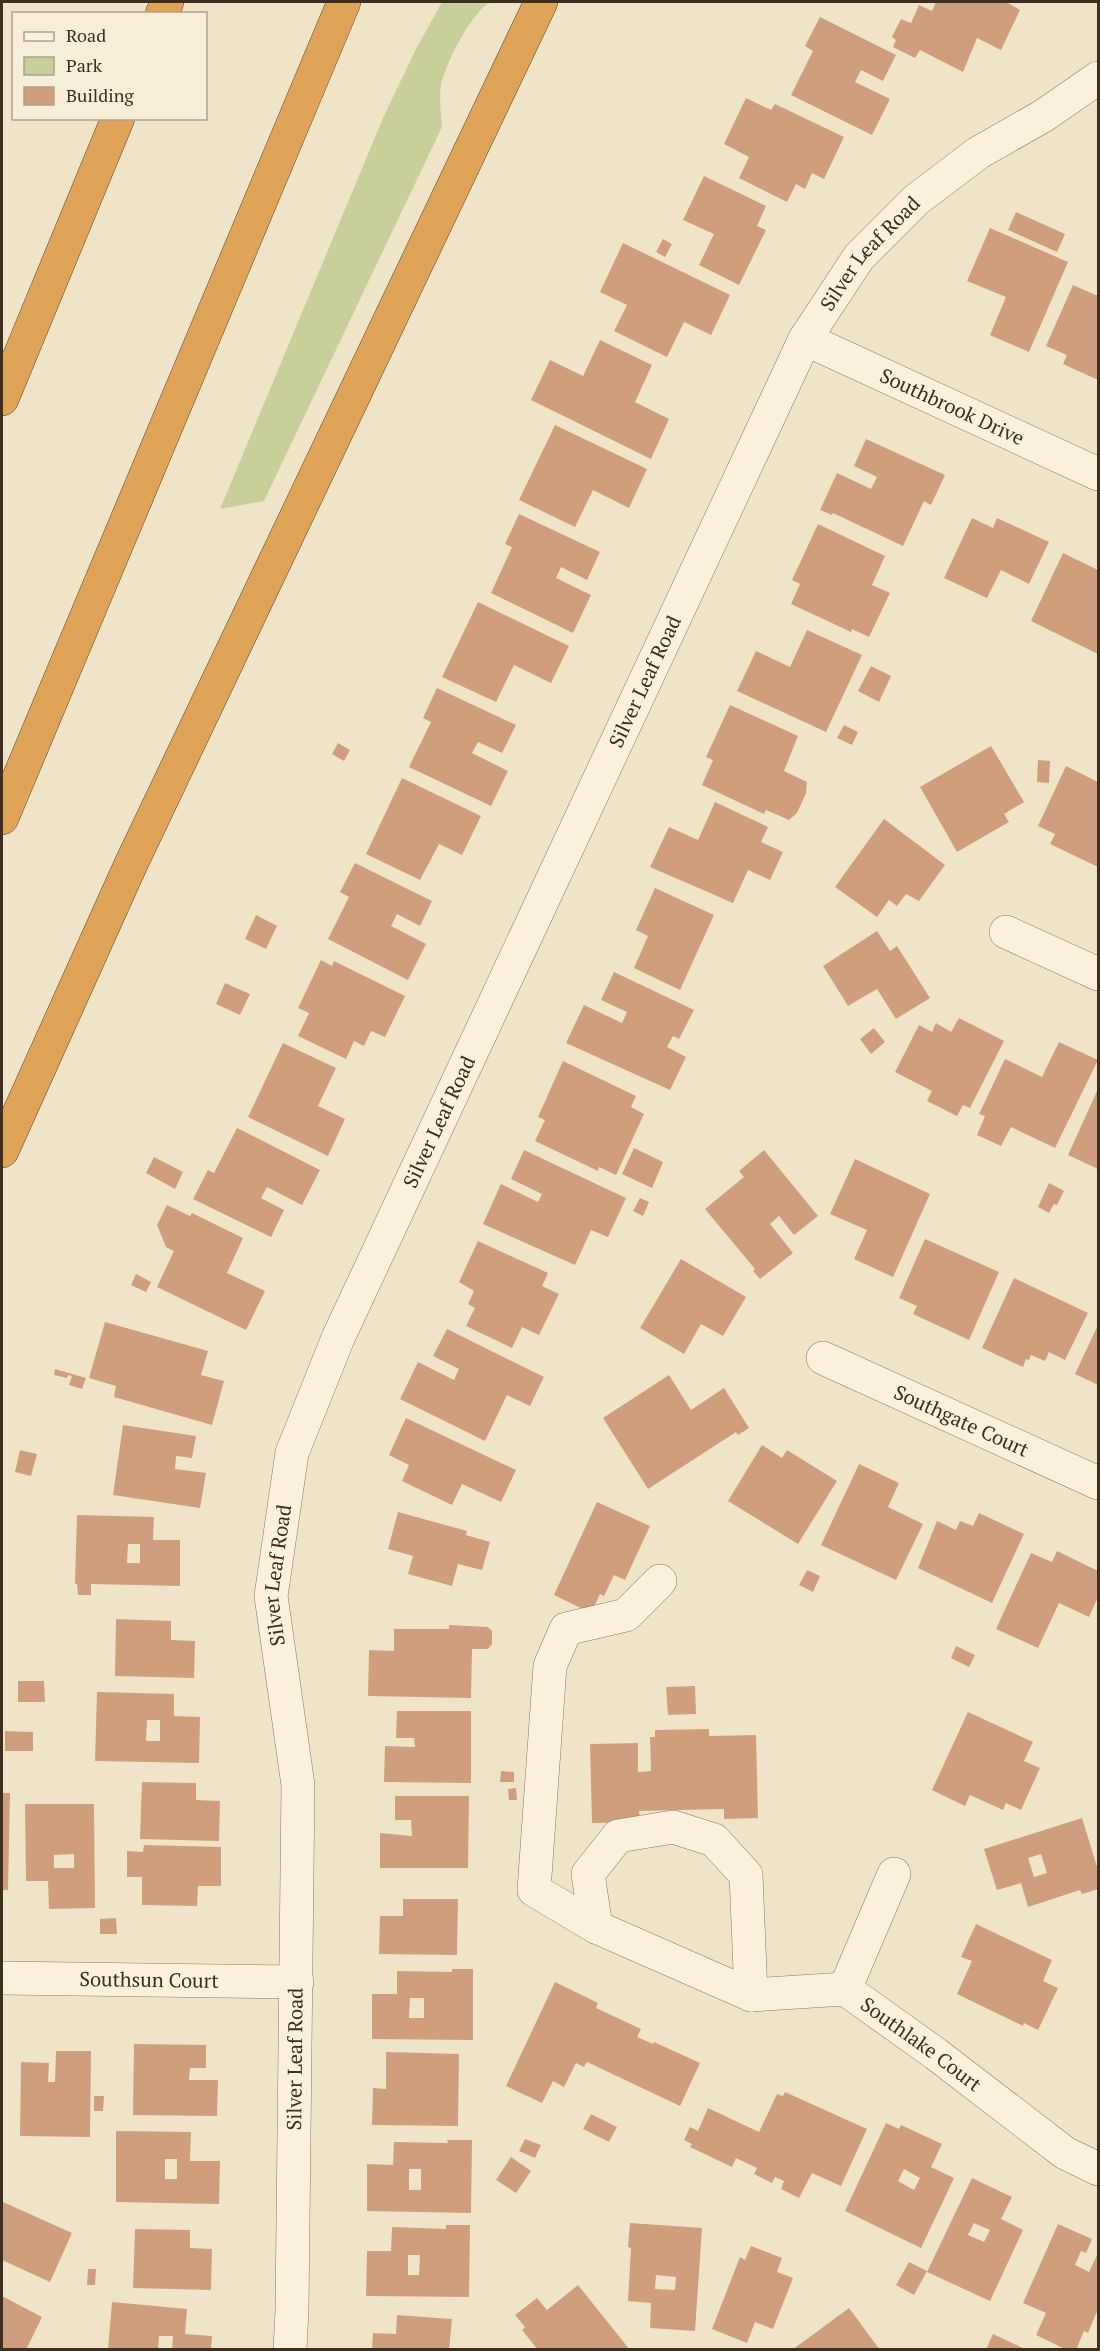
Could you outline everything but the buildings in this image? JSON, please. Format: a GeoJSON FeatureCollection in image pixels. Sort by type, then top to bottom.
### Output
{"type":"FeatureCollection","features":[{"type":"Feature","properties":{"kind":"highway"},"geometry":{"type":"LineString","coordinates":[[2,818],[344,2]]}},
{"type":"Feature","properties":{"kind":"highway"},"geometry":{"type":"LineString","coordinates":[[2,1151],[131,864],[541,2]]}},
{"type":"Feature","properties":{"kind":"highway"},"geometry":{"type":"LineString","coordinates":[[2,399],[117,120]]}},
{"type":"Feature","properties":{"kind":"street","name":"Silver Leaf Road"},"geometry":{"type":"LineString","coordinates":[[290,2349],[298,1785],[271,1596],[292,1453],[338,1338],[805,339],[860,257],[916,200],[978,153],[1043,116],[1098,78]]}},
{"type":"Feature","properties":{"kind":"street","name":"Southbrook Drive"},"geometry":{"type":"LineString","coordinates":[[805,339],[1098,474]]}},
{"type":"Feature","properties":{"kind":"street"},"geometry":{"type":"LineString","coordinates":[[1006,932],[1098,974]]}},
{"type":"Feature","properties":{"kind":"street","name":"Southgate Court"},"geometry":{"type":"LineString","coordinates":[[823,1359],[1098,1483]]}},
{"type":"Feature","properties":{"kind":"street"},"geometry":{"type":"LineString","coordinates":[[660,1581],[626,1615],[566,1629],[550,1666],[534,1890],[596,1927],[751,1995],[845,1989]]}},
{"type":"Feature","properties":{"kind":"street"},"geometry":{"type":"LineString","coordinates":[[596,1927],[588,1874],[618,1836],[673,1827],[714,1840],[746,1875],[751,1995]]}},
{"type":"Feature","properties":{"kind":"street","name":"Southlake Court"},"geometry":{"type":"LineString","coordinates":[[894,1874],[845,1989],[936,2054],[1065,2153],[1098,2169]]}},
{"type":"Feature","properties":{"kind":"street","name":"Southsun Court"},"geometry":{"type":"LineString","coordinates":[[2,1978],[297,1982]]}},
{"type":"Feature","properties":{"kind":"green space"},"geometry":{"type":"Polygon","coordinates":[[[442,2],[490,2],[467,27],[448,64],[440,90],[442,127],[264,501],[220,509],[383,118],[416,49],[442,2]]]}}]}
